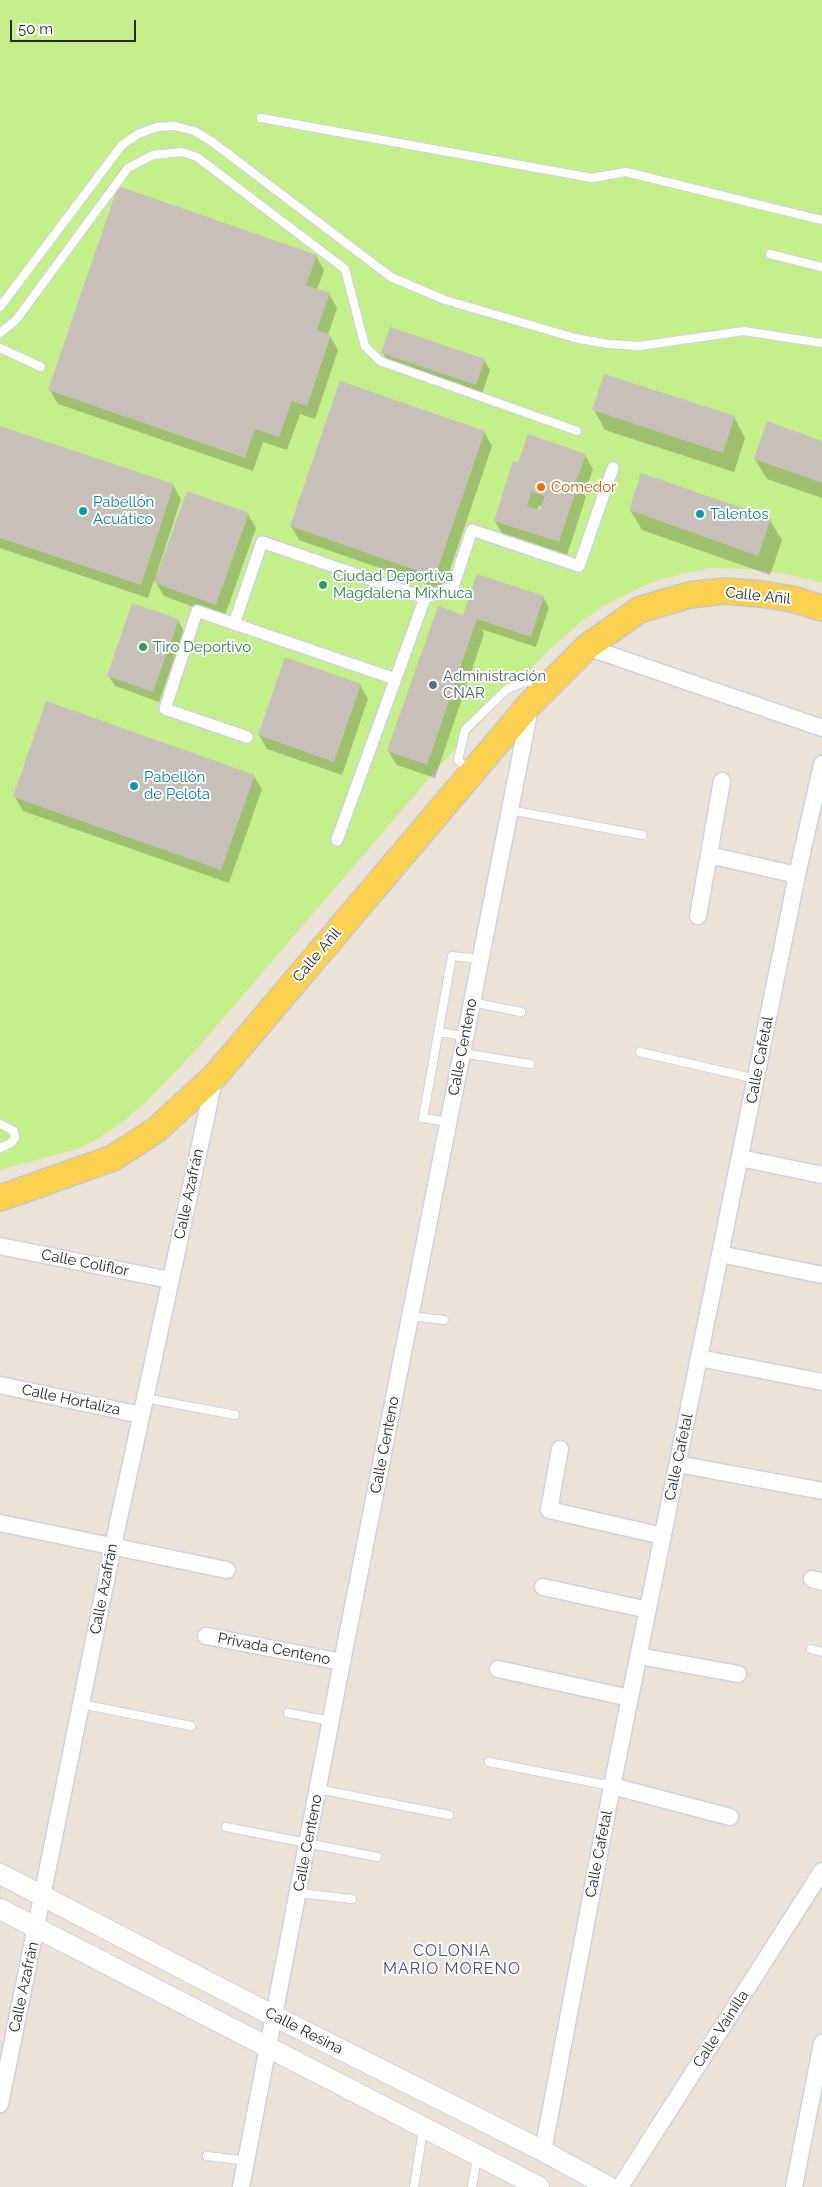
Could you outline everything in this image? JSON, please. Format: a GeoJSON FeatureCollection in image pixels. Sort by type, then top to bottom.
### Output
{"type":"FeatureCollection","features":[{"type":"Feature","properties":{"kind":"main road","name":"Calle Añil"},"geometry":{"type":"LineString","coordinates":[[0,1198],[114,1158],[156,1130],[215,1076],[537,696],[587,647],[639,610],[689,595],[725,591],[761,594],[792,598],[822,608]]}},
{"type":"Feature","properties":{"kind":"street"},"geometry":{"type":"LineString","coordinates":[[234,624],[262,542],[425,598],[453,587],[472,530],[579,566],[613,468]]}},
{"type":"Feature","properties":{"kind":"street"},"geometry":{"type":"LineString","coordinates":[[337,840],[425,598]]}},
{"type":"Feature","properties":{"kind":"street"},"geometry":{"type":"LineString","coordinates":[[247,737],[165,709],[197,611],[395,679]]}},
{"type":"Feature","properties":{"kind":"street"},"geometry":{"type":"LineString","coordinates":[[587,647],[822,728]]}},
{"type":"Feature","properties":{"kind":"street","name":"Calle Centeno"},"geometry":{"type":"LineString","coordinates":[[242,2187],[276,2017],[342,1662],[480,959],[510,810],[537,696]]}},
{"type":"Feature","properties":{"kind":"street","name":"Calle Cafetal"},"geometry":{"type":"LineString","coordinates":[[543,2151],[612,1786],[797,875],[822,764]]}},
{"type":"Feature","properties":{"kind":"street"},"geometry":{"type":"LineString","coordinates":[[698,916],[722,780]]}},
{"type":"Feature","properties":{"kind":"street"},"geometry":{"type":"LineString","coordinates":[[709,854],[797,875]]}},
{"type":"Feature","properties":{"kind":"street","name":"Calle Azafrán"},"geometry":{"type":"LineString","coordinates":[[0,2104],[113,1546],[215,1076]]}},
{"type":"Feature","properties":{"kind":"street"},"geometry":{"type":"LineString","coordinates":[[740,1158],[822,1175]]}},
{"type":"Feature","properties":{"kind":"street","name":"Calle Coliflor"},"geometry":{"type":"LineString","coordinates":[[0,1246],[170,1280]]}},
{"type":"Feature","properties":{"kind":"street"},"geometry":{"type":"LineString","coordinates":[[720,1254],[822,1275]]}},
{"type":"Feature","properties":{"kind":"street"},"geometry":{"type":"LineString","coordinates":[[699,1358],[822,1382]]}},
{"type":"Feature","properties":{"kind":"street","name":"Calle Hortaliza"},"geometry":{"type":"LineString","coordinates":[[0,1384],[141,1415]]}},
{"type":"Feature","properties":{"kind":"street"},"geometry":{"type":"LineString","coordinates":[[560,1448],[549,1510],[663,1536]]}},
{"type":"Feature","properties":{"kind":"street"},"geometry":{"type":"LineString","coordinates":[[678,1464],[822,1491]]}},
{"type":"Feature","properties":{"kind":"street"},"geometry":{"type":"LineString","coordinates":[[0,1523],[227,1570]]}},
{"type":"Feature","properties":{"kind":"street"},"geometry":{"type":"LineString","coordinates":[[543,1588],[648,1610]]}},
{"type":"Feature","properties":{"kind":"street","name":"Privada Centeno"},"geometry":{"type":"LineString","coordinates":[[206,1636],[342,1662]]}},
{"type":"Feature","properties":{"kind":"street"},"geometry":{"type":"LineString","coordinates":[[639,1656],[738,1674]]}},
{"type":"Feature","properties":{"kind":"street"},"geometry":{"type":"LineString","coordinates":[[498,1669],[630,1698]]}},
{"type":"Feature","properties":{"kind":"street"},"geometry":{"type":"LineString","coordinates":[[612,1786],[730,1817]]}},
{"type":"Feature","properties":{"kind":"street","name":"Calle Vainilla"},"geometry":{"type":"LineString","coordinates":[[620,2187],[822,1870]]}},
{"type":"Feature","properties":{"kind":"street","name":"Calle Resina"},"geometry":{"type":"LineString","coordinates":[[0,1874],[276,2017],[543,2151],[609,2187]]}},
{"type":"Feature","properties":{"kind":"street","name":"Calle Resina"},"geometry":{"type":"LineString","coordinates":[[0,1908],[538,2187]]}},
{"type":"Feature","properties":{"kind":"street"},"geometry":{"type":"LineString","coordinates":[[794,2187],[822,2043]]}},
{"type":"Feature","properties":{"kind":"lane"},"geometry":{"type":"LineString","coordinates":[[261,118],[592,178],[626,172],[822,220]]}},
{"type":"Feature","properties":{"kind":"lane"},"geometry":{"type":"LineString","coordinates":[[0,307],[122,145],[138,134],[157,127],[175,126],[194,131],[211,141],[391,277],[445,300],[575,338],[608,344],[639,346],[744,331],[822,343]]}},
{"type":"Feature","properties":{"kind":"lane"},"geometry":{"type":"LineString","coordinates":[[0,333],[16,320],[128,168],[153,155],[167,152],[182,152],[197,156],[344,269],[365,346],[380,361],[577,431]]}},
{"type":"Feature","properties":{"kind":"lane"},"geometry":{"type":"LineString","coordinates":[[770,254],[822,267]]}},
{"type":"Feature","properties":{"kind":"lane"},"geometry":{"type":"LineString","coordinates":[[0,348],[41,367]]}},
{"type":"Feature","properties":{"kind":"lane"},"geometry":{"type":"LineString","coordinates":[[471,773],[458,760],[465,730],[507,689],[527,681],[537,696]]}},
{"type":"Feature","properties":{"kind":"lane"},"geometry":{"type":"LineString","coordinates":[[510,810],[642,835]]}},
{"type":"Feature","properties":{"kind":"lane"},"geometry":{"type":"LineString","coordinates":[[448,1122],[423,1118],[452,956],[480,959]]}},
{"type":"Feature","properties":{"kind":"lane"},"geometry":{"type":"LineString","coordinates":[[472,1002],[521,1012]]}},
{"type":"Feature","properties":{"kind":"lane"},"geometry":{"type":"LineString","coordinates":[[439,1032],[465,1036]]}},
{"type":"Feature","properties":{"kind":"lane"},"geometry":{"type":"LineString","coordinates":[[640,1052],[756,1079]]}},
{"type":"Feature","properties":{"kind":"lane"},"geometry":{"type":"LineString","coordinates":[[462,1054],[530,1064]]}},
{"type":"Feature","properties":{"kind":"lane"},"geometry":{"type":"LineString","coordinates":[[0,1124],[14,1131],[15,1138],[11,1143],[0,1148]]}},
{"type":"Feature","properties":{"kind":"lane"},"geometry":{"type":"LineString","coordinates":[[410,1316],[444,1320]]}},
{"type":"Feature","properties":{"kind":"lane"},"geometry":{"type":"LineString","coordinates":[[145,1398],[235,1415]]}},
{"type":"Feature","properties":{"kind":"lane"},"geometry":{"type":"LineString","coordinates":[[811,1649],[822,1652]]}},
{"type":"Feature","properties":{"kind":"lane"},"geometry":{"type":"LineString","coordinates":[[81,1704],[191,1726]]}},
{"type":"Feature","properties":{"kind":"lane"},"geometry":{"type":"LineString","coordinates":[[288,1713],[331,1721]]}},
{"type":"Feature","properties":{"kind":"lane"},"geometry":{"type":"LineString","coordinates":[[488,1762],[612,1786]]}},
{"type":"Feature","properties":{"kind":"lane"},"geometry":{"type":"LineString","coordinates":[[318,1789],[449,1815]]}},
{"type":"Feature","properties":{"kind":"lane"},"geometry":{"type":"LineString","coordinates":[[226,1827],[308,1842],[377,1858]]}},
{"type":"Feature","properties":{"kind":"lane"},"geometry":{"type":"LineString","coordinates":[[299,1893],[352,1899]]}},
{"type":"Feature","properties":{"kind":"lane"},"geometry":{"type":"LineString","coordinates":[[414,2187],[424,2128]]}},
{"type":"Feature","properties":{"kind":"lane"},"geometry":{"type":"LineString","coordinates":[[207,2156],[247,2160]]}},
{"type":"Feature","properties":{"kind":"lane"},"geometry":{"type":"LineString","coordinates":[[472,2187],[477,2156]]}},
{"type":"Feature","properties":{"kind":"green space","name":"Ciudad Deportiva Magdalena Mixhuca"},"geometry":{"type":"Polygon","coordinates":[[[0,0],[822,0],[822,583],[753,569],[710,568],[661,579],[641,587],[602,607],[583,620],[547,652],[445,760],[196,1050],[147,1101],[125,1120],[99,1138],[77,1149],[0,1170],[0,0]]]}},
{"type":"Feature","properties":{"kind":"building"},"geometry":{"type":"Polygon","coordinates":[[[118,186],[317,255],[306,285],[330,293],[317,330],[331,335],[307,406],[292,401],[279,437],[255,429],[245,458],[48,390],[118,186]]]}},
{"type":"Feature","properties":{"kind":"building"},"geometry":{"type":"Polygon","coordinates":[[[390,327],[485,359],[476,385],[381,353],[390,327]]]}},
{"type":"Feature","properties":{"kind":"building"},"geometry":{"type":"Polygon","coordinates":[[[604,374],[735,416],[723,453],[592,410],[604,374]]]}},
{"type":"Feature","properties":{"kind":"building"},"geometry":{"type":"Polygon","coordinates":[[[340,381],[485,431],[435,577],[290,526],[340,381]]]}},
{"type":"Feature","properties":{"kind":"building","name":"Talentos"},"geometry":{"type":"Polygon","coordinates":[[[767,421],[822,441],[822,483],[754,459],[767,421]]]}},
{"type":"Feature","properties":{"kind":"building","name":"Pabellón Acuático"},"geometry":{"type":"Polygon","coordinates":[[[0,426],[174,484],[141,585],[0,538],[0,426]]]}},
{"type":"Feature","properties":{"kind":"building","name":"Comedor"},"geometry":{"type":"Polygon","coordinates":[[[528,434],[586,454],[576,481],[579,482],[559,542],[494,521],[513,461],[518,463],[528,434]],[[531,492],[527,506],[540,510],[545,496],[531,492]]]}},
{"type":"Feature","properties":{"kind":"building","name":"Talentos"},"geometry":{"type":"Polygon","coordinates":[[[641,473],[771,518],[758,556],[629,510],[641,473]]]}},
{"type":"Feature","properties":{"kind":"building"},"geometry":{"type":"Polygon","coordinates":[[[187,491],[249,513],[216,605],[154,583],[187,491]]]}},
{"type":"Feature","properties":{"kind":"building","name":"Administración CNAR"},"geometry":{"type":"Polygon","coordinates":[[[477,574],[544,596],[531,637],[477,619],[427,765],[387,751],[438,606],[463,615],[477,574]]]}},
{"type":"Feature","properties":{"kind":"building","name":"Tiro Deportivo"},"geometry":{"type":"Polygon","coordinates":[[[132,603],[179,619],[153,692],[107,676],[132,603]]]}},
{"type":"Feature","properties":{"kind":"building"},"geometry":{"type":"Polygon","coordinates":[[[285,657],[361,684],[334,762],[258,735],[285,657]]]}},
{"type":"Feature","properties":{"kind":"building","name":"Pabellón de Pelota"},"geometry":{"type":"Polygon","coordinates":[[[46,701],[255,775],[221,870],[13,797],[46,701]]]}},
{"type":"Feature","properties":{"kind":"place","name":"Comedor"},"geometry":{"type":"Point","coordinates":[541,487]}},
{"type":"Feature","properties":{"kind":"place","name":"Pabellón Acuático"},"geometry":{"type":"Point","coordinates":[83,511]}},
{"type":"Feature","properties":{"kind":"place","name":"Talentos"},"geometry":{"type":"Point","coordinates":[700,514]}},
{"type":"Feature","properties":{"kind":"place","name":"Ciudad Deportiva Magdalena Mixhuca"},"geometry":{"type":"Point","coordinates":[323,585]}},
{"type":"Feature","properties":{"kind":"place","name":"Tiro Deportivo"},"geometry":{"type":"Point","coordinates":[143,647]}},
{"type":"Feature","properties":{"kind":"place","name":"Administración CNAR"},"geometry":{"type":"Point","coordinates":[433,685]}},
{"type":"Feature","properties":{"kind":"place","name":"Pabellón de Pelota"},"geometry":{"type":"Point","coordinates":[134,786]}},
{"type":"Feature","properties":{"kind":"district","name":"COLONIA MARIO MORENO"},"geometry":{"type":"Point","coordinates":[452,1960]}}]}
